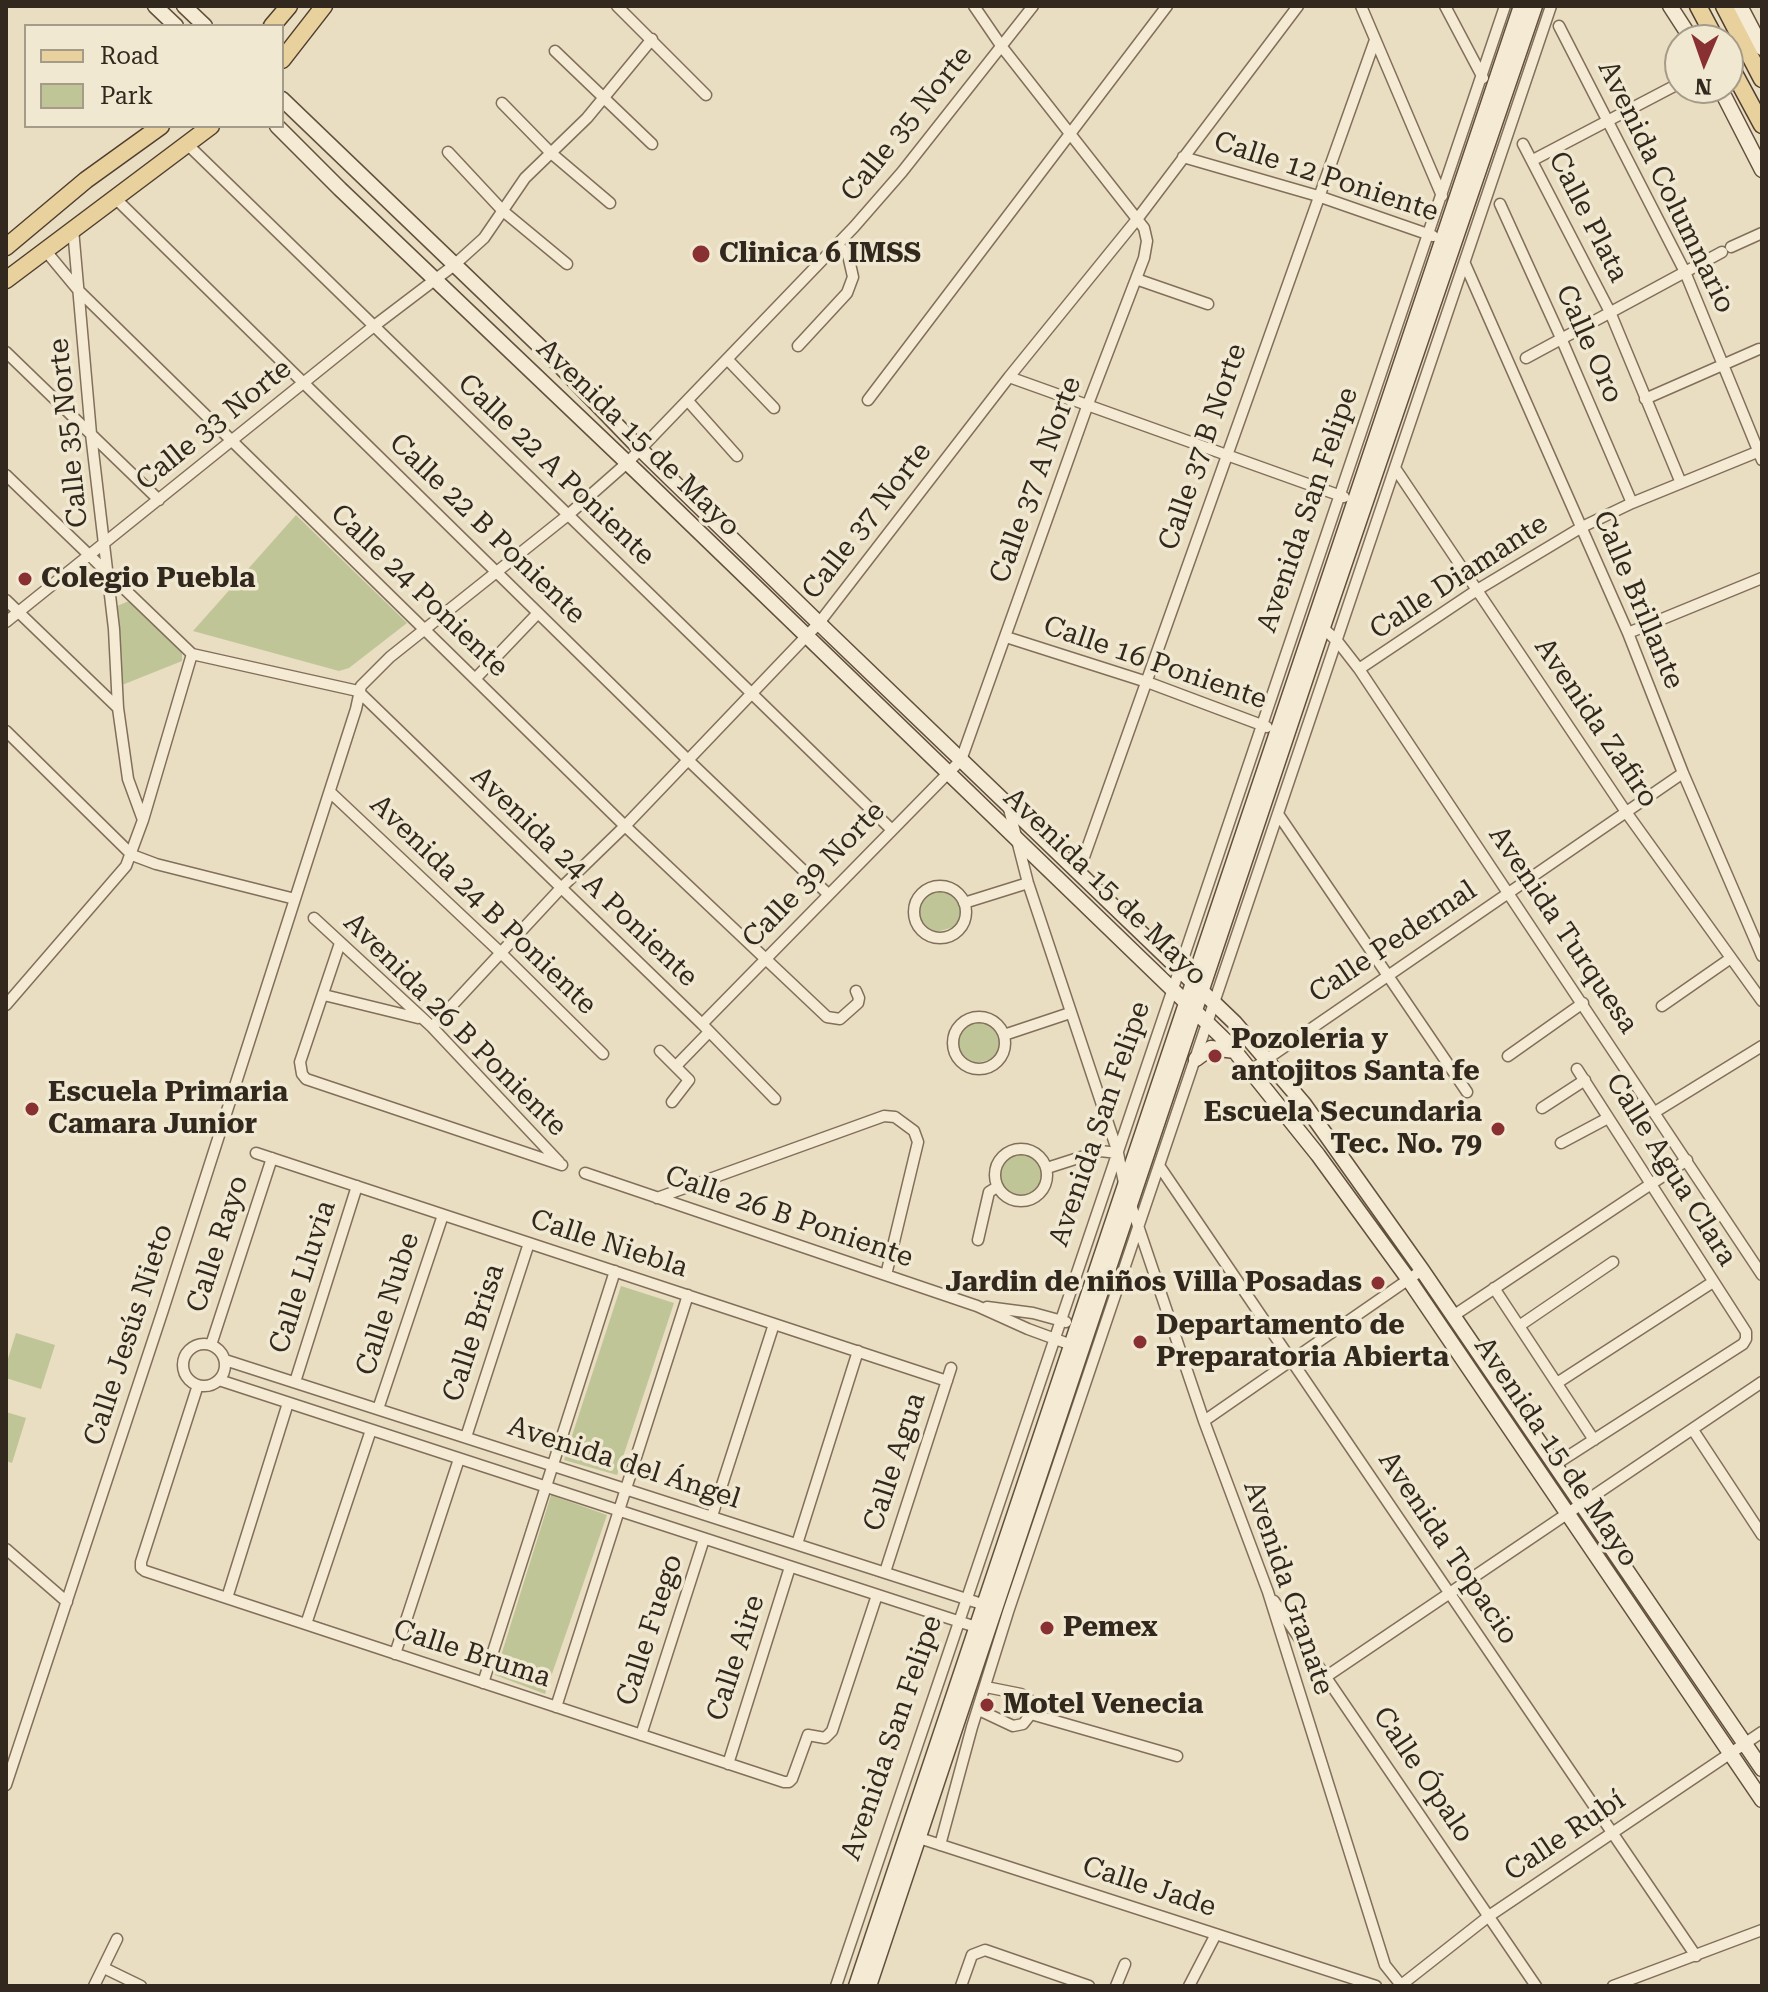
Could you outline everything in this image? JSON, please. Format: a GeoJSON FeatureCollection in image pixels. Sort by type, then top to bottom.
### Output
{"type":"FeatureCollection","features":[{"type":"Feature","properties":{"kind":"main road"},"geometry":{"type":"LineString","coordinates":[[155,6],[174,24]]}},
{"type":"Feature","properties":{"kind":"main road"},"geometry":{"type":"LineString","coordinates":[[184,6],[203,24]]}},
{"type":"Feature","properties":{"kind":"main road"},"geometry":{"type":"LineString","coordinates":[[274,24],[289,6]]}},
{"type":"Feature","properties":{"kind":"main road"},"geometry":{"type":"LineString","coordinates":[[284,57],[324,6]]}},
{"type":"Feature","properties":{"kind":"main road","name":"Avenida San Felipe"},"geometry":{"type":"LineString","coordinates":[[1083,1326],[1130,1204],[1191,1006],[1319,623],[1353,500],[1521,6]]}},
{"type":"Feature","properties":{"kind":"main road","name":"Avenida San Felipe"},"geometry":{"type":"LineString","coordinates":[[1442,239],[1500,110],[1535,6]]}},
{"type":"Feature","properties":{"kind":"main road"},"geometry":{"type":"LineString","coordinates":[[1670,6],[1682,24]]}},
{"type":"Feature","properties":{"kind":"main road"},"geometry":{"type":"LineString","coordinates":[[1698,6],[1708,24]]}},
{"type":"Feature","properties":{"kind":"main road"},"geometry":{"type":"LineString","coordinates":[[1724,6],[1762,79]]}},
{"type":"Feature","properties":{"kind":"main road"},"geometry":{"type":"LineString","coordinates":[[1740,6],[1762,48]]}},
{"type":"Feature","properties":{"kind":"main road"},"geometry":{"type":"LineString","coordinates":[[1744,92],[1762,125]]}},
{"type":"Feature","properties":{"kind":"main road","name":"Avenida 15 de Mayo"},"geometry":{"type":"LineString","coordinates":[[284,101],[557,363],[640,449],[819,623],[1215,1001],[1266,1058],[1304,1104],[1422,1270],[1762,1769]]}},
{"type":"Feature","properties":{"kind":"main road"},"geometry":{"type":"LineString","coordinates":[[1728,104],[1762,170]]}},
{"type":"Feature","properties":{"kind":"main road"},"geometry":{"type":"LineString","coordinates":[[6,247],[86,180],[158,128]]}},
{"type":"Feature","properties":{"kind":"main road"},"geometry":{"type":"LineString","coordinates":[[6,280],[208,128]]}},
{"type":"Feature","properties":{"kind":"main road","name":"Avenida 15 de Mayo"},"geometry":{"type":"LineString","coordinates":[[279,128],[1235,1051],[1318,1155],[1409,1280],[1762,1800]]}},
{"type":"Feature","properties":{"kind":"main road","name":"Avenida San Felipe"},"geometry":{"type":"LineString","coordinates":[[856,1986],[968,1690],[996,1608],[1124,1185],[1191,1006]]}},
{"type":"Feature","properties":{"kind":"main road"},"geometry":{"type":"LineString","coordinates":[[1196,1059],[1211,1048],[1235,1051]]}},
{"type":"Feature","properties":{"kind":"main road","name":"Avenida San Felipe"},"geometry":{"type":"LineString","coordinates":[[869,1986],[912,1836],[988,1631]]}},
{"type":"Feature","properties":{"kind":"street"},"geometry":{"type":"LineString","coordinates":[[617,6],[706,95]]}},
{"type":"Feature","properties":{"kind":"street"},"geometry":{"type":"LineString","coordinates":[[974,6],[1002,47],[1138,218]]}},
{"type":"Feature","properties":{"kind":"street","name":"Calle 35 Norte"},"geometry":{"type":"LineString","coordinates":[[358,691],[370,675],[568,515],[627,463],[838,245],[902,172],[1033,6]]}},
{"type":"Feature","properties":{"kind":"street"},"geometry":{"type":"LineString","coordinates":[[868,400],[1167,6]]}},
{"type":"Feature","properties":{"kind":"street","name":"Calle 37 Norte"},"geometry":{"type":"LineString","coordinates":[[432,1027],[561,888],[808,637],[1009,377],[1138,218],[1298,6]]}},
{"type":"Feature","properties":{"kind":"street"},"geometry":{"type":"LineString","coordinates":[[1361,6],[1442,196]]}},
{"type":"Feature","properties":{"kind":"street"},"geometry":{"type":"LineString","coordinates":[[1445,6],[1500,110]]}},
{"type":"Feature","properties":{"kind":"street","name":"Avenida San Felipe"},"geometry":{"type":"LineString","coordinates":[[836,1986],[1262,726],[1353,500],[1442,239],[1442,196],[1505,6]]}},
{"type":"Feature","properties":{"kind":"street","name":"Avenida San Felipe"},"geometry":{"type":"LineString","coordinates":[[996,1608],[1160,1167],[1551,6]]}},
{"type":"Feature","properties":{"kind":"street","name":"Avenida Columnario"},"geometry":{"type":"LineString","coordinates":[[1559,26],[1685,272],[1761,454]]}},
{"type":"Feature","properties":{"kind":"street","name":"Calle 33 Norte"},"geometry":{"type":"LineString","coordinates":[[6,622],[453,266],[484,238],[525,178],[603,98],[652,39]]}},
{"type":"Feature","properties":{"kind":"street","name":"Calle 37 B Norte"},"geometry":{"type":"LineString","coordinates":[[1079,871],[1375,40]]}},
{"type":"Feature","properties":{"kind":"street"},"geometry":{"type":"LineString","coordinates":[[555,51],[652,144]]}},
{"type":"Feature","properties":{"kind":"street"},"geometry":{"type":"LineString","coordinates":[[1533,160],[1664,91]]}},
{"type":"Feature","properties":{"kind":"street"},"geometry":{"type":"LineString","coordinates":[[502,103],[551,153],[610,203]]}},
{"type":"Feature","properties":{"kind":"street","name":"Calle 22 A Poniente"},"geometry":{"type":"LineString","coordinates":[[187,144],[891,829]]}},
{"type":"Feature","properties":{"kind":"street","name":"Calle Plata"},"geometry":{"type":"LineString","coordinates":[[1523,144],[1610,312],[1681,483]]}},
{"type":"Feature","properties":{"kind":"street"},"geometry":{"type":"LineString","coordinates":[[448,152],[503,211],[567,264]]}},
{"type":"Feature","properties":{"kind":"street","name":"Calle 12 Poniente"},"geometry":{"type":"LineString","coordinates":[[1183,157],[1318,196],[1442,239]]}},
{"type":"Feature","properties":{"kind":"street","name":"Calle 22 B Poniente"},"geometry":{"type":"LineString","coordinates":[[114,197],[828,894]]}},
{"type":"Feature","properties":{"kind":"street","name":"Calle Oro"},"geometry":{"type":"LineString","coordinates":[[1500,204],[1632,503]]}},
{"type":"Feature","properties":{"kind":"street","name":"Calle 37 A Norte"},"geometry":{"type":"LineString","coordinates":[[961,760],[1136,279],[1147,241],[1138,218]]}},
{"type":"Feature","properties":{"kind":"street","name":"Calle 35 Norte"},"geometry":{"type":"LineString","coordinates":[[73,229],[91,434],[105,543],[118,708],[128,779],[143,820]]}},
{"type":"Feature","properties":{"kind":"street"},"geometry":{"type":"LineString","coordinates":[[1526,358],[1762,233]]}},
{"type":"Feature","properties":{"kind":"street"},"geometry":{"type":"LineString","coordinates":[[798,346],[847,293],[853,277],[848,255],[838,245]]}},
{"type":"Feature","properties":{"kind":"street","name":"Calle 24 Poniente"},"geometry":{"type":"LineString","coordinates":[[45,250],[79,291],[625,826],[831,1019],[840,1019],[858,1003],[856,991]]}},
{"type":"Feature","properties":{"kind":"street","name":"Calle Brillante"},"geometry":{"type":"LineString","coordinates":[[1465,264],[1628,633],[1683,773],[1762,956]]}},
{"type":"Feature","properties":{"kind":"street"},"geometry":{"type":"LineString","coordinates":[[1136,279],[1208,304]]}},
{"type":"Feature","properties":{"kind":"street"},"geometry":{"type":"LineString","coordinates":[[1645,399],[1759,349]]}},
{"type":"Feature","properties":{"kind":"street"},"geometry":{"type":"LineString","coordinates":[[6,352],[159,500]]}},
{"type":"Feature","properties":{"kind":"street"},"geometry":{"type":"LineString","coordinates":[[728,360],[774,408]]}},
{"type":"Feature","properties":{"kind":"street"},"geometry":{"type":"LineString","coordinates":[[1009,377],[1353,500]]}},
{"type":"Feature","properties":{"kind":"street"},"geometry":{"type":"LineString","coordinates":[[688,401],[737,456]]}},
{"type":"Feature","properties":{"kind":"street","name":"Calle Diamante"},"geometry":{"type":"LineString","coordinates":[[1359,669],[1477,590],[1582,527],[1681,483],[1761,454]]}},
{"type":"Feature","properties":{"kind":"street","name":"Avenida Zafiro"},"geometry":{"type":"LineString","coordinates":[[1395,468],[1626,812],[1762,1001]]}},
{"type":"Feature","properties":{"kind":"street"},"geometry":{"type":"LineString","coordinates":[[6,475],[192,654],[358,691]]}},
{"type":"Feature","properties":{"kind":"street"},"geometry":{"type":"LineString","coordinates":[[1628,633],[1762,578]]}},
{"type":"Feature","properties":{"kind":"street"},"geometry":{"type":"LineString","coordinates":[[6,600],[118,708]]}},
{"type":"Feature","properties":{"kind":"street"},"geometry":{"type":"LineString","coordinates":[[475,679],[538,613]]}},
{"type":"Feature","properties":{"kind":"street","name":"Avenida Turquesa"},"geometry":{"type":"LineString","coordinates":[[1319,623],[1359,669],[1762,1275]]}},
{"type":"Feature","properties":{"kind":"street","name":"Calle 16 Poniente"},"geometry":{"type":"LineString","coordinates":[[1006,637],[1147,682],[1282,732]]}},
{"type":"Feature","properties":{"kind":"street"},"geometry":{"type":"LineString","coordinates":[[6,1005],[118,877],[132,855],[192,654]]}},
{"type":"Feature","properties":{"kind":"street","name":"Calle Jesús Nieto"},"geometry":{"type":"LineString","coordinates":[[6,1785],[330,792],[356,709],[358,691]]}},
{"type":"Feature","properties":{"kind":"street","name":"Avenida 24 A Poniente"},"geometry":{"type":"LineString","coordinates":[[358,691],[775,1099]]}},
{"type":"Feature","properties":{"kind":"street"},"geometry":{"type":"LineString","coordinates":[[6,731],[132,855],[156,864],[295,899]]}},
{"type":"Feature","properties":{"kind":"street","name":"Calle 39 Norte"},"geometry":{"type":"LineString","coordinates":[[676,1066],[766,959],[961,760]]}},
{"type":"Feature","properties":{"kind":"street","name":"Calle Pedernal"},"geometry":{"type":"LineString","coordinates":[[1251,1070],[1683,773]]}},
{"type":"Feature","properties":{"kind":"street","name":"Avenida 24 B Poniente"},"geometry":{"type":"LineString","coordinates":[[330,792],[603,1054]]}},
{"type":"Feature","properties":{"kind":"street","name":"Avenida Granate"},"geometry":{"type":"LineString","coordinates":[[1008,805],[1028,883],[1118,1153],[1138,1229],[1204,1421],[1268,1592],[1385,1965],[1400,1985]]}},
{"type":"Feature","properties":{"kind":"street"},"geometry":{"type":"LineString","coordinates":[[1278,814],[1467,1092]]}},
{"type":"Feature","properties":{"kind":"street"},"geometry":{"type":"LineString","coordinates":[[964,903],[1028,883]]}},
{"type":"Feature","properties":{"kind":"street"},"geometry":{"type":"LineString","coordinates":[[944,886],[960,895],[964,903],[964,921],[953,934],[935,937],[926,934],[915,920],[915,903],[927,889],[944,886]]}},
{"type":"Feature","properties":{"kind":"street","name":"Avenida 26 B Poniente"},"geometry":{"type":"LineString","coordinates":[[314,918],[432,1027],[562,1165],[316,1083],[302,1074],[300,1062],[324,995]]}},
{"type":"Feature","properties":{"kind":"street"},"geometry":{"type":"LineString","coordinates":[[340,943],[324,995],[419,1018]]}},
{"type":"Feature","properties":{"kind":"street"},"geometry":{"type":"LineString","coordinates":[[1662,1006],[1731,958]]}},
{"type":"Feature","properties":{"kind":"street"},"geometry":{"type":"LineString","coordinates":[[1508,1056],[1583,1003]]}},
{"type":"Feature","properties":{"kind":"street"},"geometry":{"type":"LineString","coordinates":[[1004,1035],[1070,1013]]}},
{"type":"Feature","properties":{"kind":"street"},"geometry":{"type":"LineString","coordinates":[[974,1017],[993,1020],[1004,1035],[1003,1054],[989,1067],[970,1067],[962,1062],[953,1045],[958,1027],[974,1017]]}},
{"type":"Feature","properties":{"kind":"street"},"geometry":{"type":"LineString","coordinates":[[1655,1112],[1762,1046]]}},
{"type":"Feature","properties":{"kind":"street"},"geometry":{"type":"LineString","coordinates":[[660,1051],[689,1080],[672,1102]]}},
{"type":"Feature","properties":{"kind":"street","name":"Calle Agua Clara"},"geometry":{"type":"LineString","coordinates":[[1577,1069],[1746,1332],[1743,1344],[1594,1440]]}},
{"type":"Feature","properties":{"kind":"street"},"geometry":{"type":"LineString","coordinates":[[1542,1108],[1585,1080]]}},
{"type":"Feature","properties":{"kind":"street"},"geometry":{"type":"LineString","coordinates":[[657,1198],[884,1116],[895,1117],[914,1131],[918,1142],[886,1275]]}},
{"type":"Feature","properties":{"kind":"street"},"geometry":{"type":"LineString","coordinates":[[1561,1143],[1608,1118]]}},
{"type":"Feature","properties":{"kind":"street"},"geometry":{"type":"LineString","coordinates":[[1016,1149],[1035,1152],[1047,1168],[1045,1187],[1030,1200],[1011,1200],[997,1187],[995,1167],[1007,1152],[1016,1149]]}},
{"type":"Feature","properties":{"kind":"street"},"geometry":{"type":"LineString","coordinates":[[1047,1168],[1100,1151],[1118,1153]]}},
{"type":"Feature","properties":{"kind":"street","name":"Calle Niebla"},"geometry":{"type":"LineString","coordinates":[[256,1153],[947,1381]]}},
{"type":"Feature","properties":{"kind":"street","name":"Calle Rayo"},"geometry":{"type":"LineString","coordinates":[[211,1345],[272,1158]]}},
{"type":"Feature","properties":{"kind":"street"},"geometry":{"type":"LineString","coordinates":[[1453,1316],[1687,1160]]}},
{"type":"Feature","properties":{"kind":"street","name":"Avenida Topacio"},"geometry":{"type":"LineString","coordinates":[[1160,1167],[1696,1956]]}},
{"type":"Feature","properties":{"kind":"street","name":"Calle 26 B Poniente"},"geometry":{"type":"LineString","coordinates":[[585,1173],[977,1306],[1076,1347]]}},
{"type":"Feature","properties":{"kind":"street","name":"Calle Lluvia"},"geometry":{"type":"LineString","coordinates":[[295,1382],[357,1186]]}},
{"type":"Feature","properties":{"kind":"street"},"geometry":{"type":"LineString","coordinates":[[978,1240],[989,1192],[997,1187]]}},
{"type":"Feature","properties":{"kind":"street","name":"Calle Nube"},"geometry":{"type":"LineString","coordinates":[[378,1409],[443,1215]]}},
{"type":"Feature","properties":{"kind":"street","name":"Calle Brisa"},"geometry":{"type":"LineString","coordinates":[[466,1437],[529,1243]]}},
{"type":"Feature","properties":{"kind":"street"},"geometry":{"type":"LineString","coordinates":[[1519,1326],[1613,1262]]}},
{"type":"Feature","properties":{"kind":"street"},"geometry":{"type":"LineString","coordinates":[[1204,1421],[1422,1270]]}},
{"type":"Feature","properties":{"kind":"street"},"geometry":{"type":"LineString","coordinates":[[483,1683],[615,1271]]}},
{"type":"Feature","properties":{"kind":"street"},"geometry":{"type":"LineString","coordinates":[[1557,1383],[1713,1282]]}},
{"type":"Feature","properties":{"kind":"street"},"geometry":{"type":"LineString","coordinates":[[1494,1288],[1594,1440],[1556,1464]]}},
{"type":"Feature","properties":{"kind":"street"},"geometry":{"type":"LineString","coordinates":[[556,1707],[688,1295]]}},
{"type":"Feature","properties":{"kind":"street","name":"Calle 26 B Poniente"},"geometry":{"type":"LineString","coordinates":[[977,1306],[1033,1313],[1083,1326]]}},
{"type":"Feature","properties":{"kind":"street"},"geometry":{"type":"LineString","coordinates":[[1028,1329],[1033,1313]]}},
{"type":"Feature","properties":{"kind":"street"},"geometry":{"type":"LineString","coordinates":[[712,1516],[774,1324]]}},
{"type":"Feature","properties":{"kind":"street"},"geometry":{"type":"LineString","coordinates":[[197,1345],[211,1345],[220,1350],[225,1360],[225,1371],[219,1380],[208,1386],[198,1385],[185,1374],[183,1360],[197,1345]]}},
{"type":"Feature","properties":{"kind":"street"},"geometry":{"type":"LineString","coordinates":[[797,1544],[858,1351]]}},
{"type":"Feature","properties":{"kind":"street","name":"Avenida del Ángel"},"geometry":{"type":"LineString","coordinates":[[225,1360],[996,1608]]}},
{"type":"Feature","properties":{"kind":"street","name":"Calle Agua"},"geometry":{"type":"LineString","coordinates":[[885,1572],[951,1368]]}},
{"type":"Feature","properties":{"kind":"street","name":"Avenida del Ángel"},"geometry":{"type":"LineString","coordinates":[[219,1380],[988,1631]]}},
{"type":"Feature","properties":{"kind":"street"},"geometry":{"type":"LineString","coordinates":[[1327,1676],[1762,1382]]}},
{"type":"Feature","properties":{"kind":"street","name":"Calle Bruma"},"geometry":{"type":"LineString","coordinates":[[198,1385],[141,1568],[728,1764],[789,1782],[808,1735],[825,1738],[832,1731],[877,1595]]}},
{"type":"Feature","properties":{"kind":"street"},"geometry":{"type":"LineString","coordinates":[[227,1598],[288,1403]]}},
{"type":"Feature","properties":{"kind":"street"},"geometry":{"type":"LineString","coordinates":[[306,1624],[371,1430]]}},
{"type":"Feature","properties":{"kind":"street"},"geometry":{"type":"LineString","coordinates":[[1693,1430],[1762,1535]]}},
{"type":"Feature","properties":{"kind":"street"},"geometry":{"type":"LineString","coordinates":[[395,1654],[459,1459]]}},
{"type":"Feature","properties":{"kind":"street","name":"Calle Fuego"},"geometry":{"type":"LineString","coordinates":[[641,1735],[704,1539]]}},
{"type":"Feature","properties":{"kind":"street"},"geometry":{"type":"LineString","coordinates":[[6,1549],[67,1602]]}},
{"type":"Feature","properties":{"kind":"street","name":"Calle Aire"},"geometry":{"type":"LineString","coordinates":[[728,1764],[790,1567]]}},
{"type":"Feature","properties":{"kind":"street","name":"Calle Ópalo"},"geometry":{"type":"LineString","coordinates":[[1268,1592],[1536,1986]]}},
{"type":"Feature","properties":{"kind":"street","name":"Avenida San Felipe"},"geometry":{"type":"LineString","coordinates":[[940,1845],[984,1691],[988,1631]]}},
{"type":"Feature","properties":{"kind":"street"},"geometry":{"type":"LineString","coordinates":[[968,1690],[1021,1694],[1031,1701],[1031,1714],[1023,1724],[1013,1726],[979,1710]]}},
{"type":"Feature","properties":{"kind":"street"},"geometry":{"type":"LineString","coordinates":[[1031,1714],[1177,1756]]}},
{"type":"Feature","properties":{"kind":"street","name":"Calle Rubí"},"geometry":{"type":"LineString","coordinates":[[1400,1985],[1489,1916],[1762,1732]]}},
{"type":"Feature","properties":{"kind":"street","name":"Calle Jade"},"geometry":{"type":"LineString","coordinates":[[912,1836],[1376,1986]]}},
{"type":"Feature","properties":{"kind":"street"},"geometry":{"type":"LineString","coordinates":[[1613,1986],[1762,1930]]}},
{"type":"Feature","properties":{"kind":"street"},"geometry":{"type":"LineString","coordinates":[[1189,1986],[1216,1934]]}},
{"type":"Feature","properties":{"kind":"street"},"geometry":{"type":"LineString","coordinates":[[94,1986],[117,1939]]}},
{"type":"Feature","properties":{"kind":"street"},"geometry":{"type":"LineString","coordinates":[[961,1986],[972,1955],[985,1950],[1089,1986]]}},
{"type":"Feature","properties":{"kind":"street"},"geometry":{"type":"LineString","coordinates":[[845,1958],[863,1964]]}},
{"type":"Feature","properties":{"kind":"street"},"geometry":{"type":"LineString","coordinates":[[1116,1986],[1125,1964]]}},
{"type":"Feature","properties":{"kind":"street"},"geometry":{"type":"LineString","coordinates":[[104,1968],[141,1986]]}},
{"type":"Feature","properties":{"kind":"green space"},"geometry":{"type":"Polygon","coordinates":[[[296,515],[407,623],[349,668],[339,671],[193,631],[296,515]]]}},
{"type":"Feature","properties":{"kind":"green space"},"geometry":{"type":"Polygon","coordinates":[[[129,601],[182,651],[182,661],[122,685],[117,606],[129,601]]]}},
{"type":"Feature","properties":{"kind":"green space"},"geometry":{"type":"Polygon","coordinates":[[[946,888],[962,904],[957,926],[933,933],[917,916],[922,894],[946,888]]]}},
{"type":"Feature","properties":{"kind":"green space"},"geometry":{"type":"Polygon","coordinates":[[[986,1019],[1002,1035],[996,1058],[973,1064],[956,1048],[962,1026],[986,1019]]]}},
{"type":"Feature","properties":{"kind":"green space"},"geometry":{"type":"Polygon","coordinates":[[[1027,1151],[1043,1168],[1038,1190],[1014,1197],[998,1180],[1003,1158],[1027,1151]]]}},
{"type":"Feature","properties":{"kind":"green space"},"geometry":{"type":"Polygon","coordinates":[[[621,1286],[674,1303],[617,1475],[564,1460],[621,1286]]]}},
{"type":"Feature","properties":{"kind":"green space"},"geometry":{"type":"Polygon","coordinates":[[[16,1333],[55,1345],[41,1389],[6,1378],[6,1365],[16,1333]]]}},
{"type":"Feature","properties":{"kind":"green space"},"geometry":{"type":"Polygon","coordinates":[[[6,1412],[26,1418],[12,1463],[6,1461],[6,1412]]]}},
{"type":"Feature","properties":{"kind":"green space"},"geometry":{"type":"Polygon","coordinates":[[[551,1495],[607,1515],[545,1694],[495,1675],[551,1495]]]}},
{"type":"Feature","properties":{"kind":"place","name":"Clinica 6 IMSS"},"geometry":{"type":"Point","coordinates":[701,254]}},
{"type":"Feature","properties":{"kind":"place","name":"Colegio Puebla"},"geometry":{"type":"Point","coordinates":[25,579]}},
{"type":"Feature","properties":{"kind":"place","name":"Pozoleria y antojitos Santa fe"},"geometry":{"type":"Point","coordinates":[1215,1056]}},
{"type":"Feature","properties":{"kind":"place","name":"Escuela Primaria Camara Junior"},"geometry":{"type":"Point","coordinates":[32,1109]}},
{"type":"Feature","properties":{"kind":"place","name":"Escuela Secundaria Tec. No. 79"},"geometry":{"type":"Point","coordinates":[1498,1129]}},
{"type":"Feature","properties":{"kind":"place","name":"Jardin de niños Villa Posadas"},"geometry":{"type":"Point","coordinates":[1378,1283]}},
{"type":"Feature","properties":{"kind":"place","name":"Departamento de Preparatoria Abierta"},"geometry":{"type":"Point","coordinates":[1140,1342]}},
{"type":"Feature","properties":{"kind":"place","name":"Pemex"},"geometry":{"type":"Point","coordinates":[1047,1628]}},
{"type":"Feature","properties":{"kind":"place","name":"Motel Venecia"},"geometry":{"type":"Point","coordinates":[987,1705]}}]}
